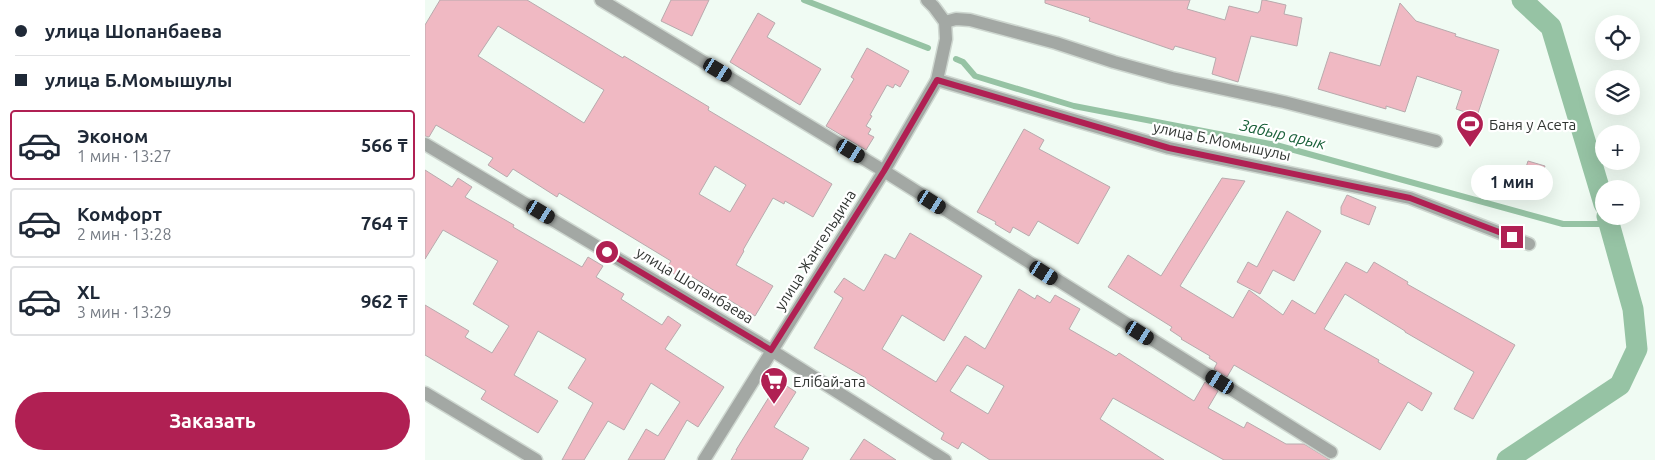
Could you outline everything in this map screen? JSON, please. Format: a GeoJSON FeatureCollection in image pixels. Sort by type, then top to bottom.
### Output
{"type":"FeatureCollection","features":[{"type":"Feature","properties":{"kind":"street"},"geometry":{"type":"LineString","coordinates":[[601,0],[884,171],[1331,452]]}},
{"type":"Feature","properties":{"kind":"street"},"geometry":{"type":"LineString","coordinates":[[927,0],[945,22],[956,19],[970,20],[1056,43],[1172,78],[1284,102],[1436,141]]}},
{"type":"Feature","properties":{"kind":"street","name":"улица Жангельдина"},"geometry":{"type":"LineString","coordinates":[[704,460],[884,171],[937,80],[946,39],[945,22]]}},
{"type":"Feature","properties":{"kind":"street","name":"улица Б.Момышулы"},"geometry":{"type":"LineString","coordinates":[[937,80],[1169,148],[1410,198],[1529,244]]}},
{"type":"Feature","properties":{"kind":"street","name":"улица Шопанбаева"},"geometry":{"type":"LineString","coordinates":[[425,144],[771,350],[945,460]]}},
{"type":"Feature","properties":{"kind":"street"},"geometry":{"type":"LineString","coordinates":[[425,393],[536,460]]}},
{"type":"Feature","properties":{"kind":"building"},"geometry":{"type":"Polygon","coordinates":[[[440,0],[527,0],[709,107],[708,110],[832,184],[813,217],[785,201],[784,204],[773,198],[736,265],[773,286],[755,316],[686,273],[682,279],[666,269],[671,261],[559,193],[557,197],[513,169],[507,177],[488,165],[493,158],[436,125],[429,137],[425,136],[425,25],[440,0]],[[498,26],[478,56],[584,123],[604,90],[498,26]],[[715,166],[699,194],[730,212],[746,185],[715,166]]]}},
{"type":"Feature","properties":{"kind":"building"},"geometry":{"type":"Polygon","coordinates":[[[671,0],[709,0],[692,36],[661,21],[671,0]]]}},
{"type":"Feature","properties":{"kind":"building"},"geometry":{"type":"Polygon","coordinates":[[[1045,0],[1190,0],[1187,9],[1225,20],[1229,6],[1258,13],[1262,0],[1264,0],[1286,5],[1284,14],[1302,18],[1297,46],[1251,36],[1238,82],[1212,74],[1216,58],[1175,46],[1173,50],[1089,21],[1090,18],[1045,3],[1045,0]]]}},
{"type":"Feature","properties":{"kind":"building"},"geometry":{"type":"Polygon","coordinates":[[[1400,3],[1416,21],[1499,50],[1477,116],[1456,109],[1462,91],[1417,76],[1405,112],[1386,106],[1386,109],[1318,89],[1330,52],[1380,66],[1400,3]]]}},
{"type":"Feature","properties":{"kind":"building"},"geometry":{"type":"Polygon","coordinates":[[[758,13],[775,23],[767,37],[821,69],[800,105],[730,62],[758,13]]]}},
{"type":"Feature","properties":{"kind":"building"},"geometry":{"type":"Polygon","coordinates":[[[867,48],[909,71],[900,87],[895,84],[893,88],[887,85],[870,115],[872,116],[866,126],[871,129],[868,134],[874,137],[866,150],[826,126],[854,79],[851,77],[867,48]]]}},
{"type":"Feature","properties":{"kind":"building"},"geometry":{"type":"Polygon","coordinates":[[[1024,129],[1044,140],[1039,149],[1110,187],[1078,244],[1038,221],[1029,236],[1013,227],[1010,233],[995,224],[996,222],[977,212],[1024,129]]]}},
{"type":"Feature","properties":{"kind":"building"},"geometry":{"type":"Polygon","coordinates":[[[1528,161],[1545,166],[1537,191],[1520,186],[1528,161]]]}},
{"type":"Feature","properties":{"kind":"building"},"geometry":{"type":"Polygon","coordinates":[[[425,170],[452,187],[458,178],[472,187],[465,197],[582,267],[588,257],[603,266],[596,277],[624,294],[621,299],[662,325],[668,316],[681,325],[665,349],[724,387],[698,427],[687,420],[664,460],[628,460],[646,429],[658,436],[680,402],[651,383],[624,430],[608,421],[584,460],[562,460],[593,403],[568,388],[586,359],[538,331],[514,375],[558,401],[538,433],[481,399],[486,391],[425,355],[425,305],[469,331],[465,337],[492,353],[509,326],[473,304],[498,261],[443,230],[425,259],[425,170]]]}},
{"type":"Feature","properties":{"kind":"building"},"geometry":{"type":"Polygon","coordinates":[[[1222,178],[1245,181],[1180,286],[1233,318],[1249,290],[1283,315],[1292,300],[1315,314],[1346,262],[1367,273],[1374,262],[1408,282],[1407,284],[1515,345],[1473,419],[1454,409],[1474,372],[1345,294],[1324,329],[1432,393],[1422,411],[1408,402],[1380,450],[1234,365],[1227,377],[1214,369],[1217,363],[1209,358],[1210,356],[1181,339],[1170,330],[1172,327],[1108,287],[1128,255],[1161,276],[1222,178]]]}},
{"type":"Feature","properties":{"kind":"building"},"geometry":{"type":"Polygon","coordinates":[[[1347,195],[1376,207],[1369,225],[1341,214],[1341,207],[1347,195]]]}},
{"type":"Feature","properties":{"kind":"building"},"geometry":{"type":"Polygon","coordinates":[[[1287,211],[1321,231],[1294,281],[1273,270],[1260,294],[1237,282],[1248,262],[1257,267],[1287,211]]]}},
{"type":"Feature","properties":{"kind":"building"},"geometry":{"type":"Polygon","coordinates":[[[910,233],[982,276],[944,341],[902,315],[882,349],[936,382],[965,336],[985,349],[1019,289],[1035,299],[1037,295],[1050,303],[1055,295],[1080,309],[1069,329],[1116,356],[1119,353],[1194,401],[1205,382],[1218,391],[1208,408],[1244,428],[1247,422],[1286,444],[1304,444],[1330,460],[1224,460],[1113,398],[1100,419],[1164,460],[990,460],[962,442],[958,449],[941,439],[944,433],[864,381],[866,378],[814,348],[843,298],[834,292],[844,278],[864,291],[885,254],[895,259],[910,233]],[[967,365],[950,391],[988,414],[1004,386],[967,365]]]}},
{"type":"Feature","properties":{"kind":"building"},"geometry":{"type":"Polygon","coordinates":[[[779,381],[796,392],[774,427],[809,448],[802,460],[731,460],[736,450],[779,381]]]}},
{"type":"Feature","properties":{"kind":"building"},"geometry":{"type":"Polygon","coordinates":[[[864,439],[896,460],[850,460],[864,439]]]}},
{"type":"Feature","properties":{"kind":"waterway","name":"Забыр арык"},"geometry":{"type":"LineString","coordinates":[[804,0],[928,48]]}},
{"type":"Feature","properties":{"kind":"waterway"},"geometry":{"type":"LineString","coordinates":[[1522,0],[1551,27],[1597,180]]}},
{"type":"Feature","properties":{"kind":"waterway","name":"Забыр арык"},"geometry":{"type":"LineString","coordinates":[[956,59],[963,62],[975,76],[1074,106],[1276,145],[1563,224],[1595,224]]}},
{"type":"Feature","properties":{"kind":"waterway"},"geometry":{"type":"LineString","coordinates":[[1507,460],[1620,385],[1637,349],[1633,309],[1610,225]]}},
{"type":"Feature","properties":{"kind":"place","name":"Баня у Асета"},"geometry":{"type":"Point","coordinates":[1470,148]}},
{"type":"Feature","properties":{"kind":"place","name":"Елібай-ата"},"geometry":{"type":"Point","coordinates":[774,405]}},
{"type":"Feature","properties":{"kind":"route"},"geometry":{"type":"LineString","coordinates":[[607,252],[771,350],[884,171],[937,80],[1169,148],[1410,198],[1512,237]]}}]}
